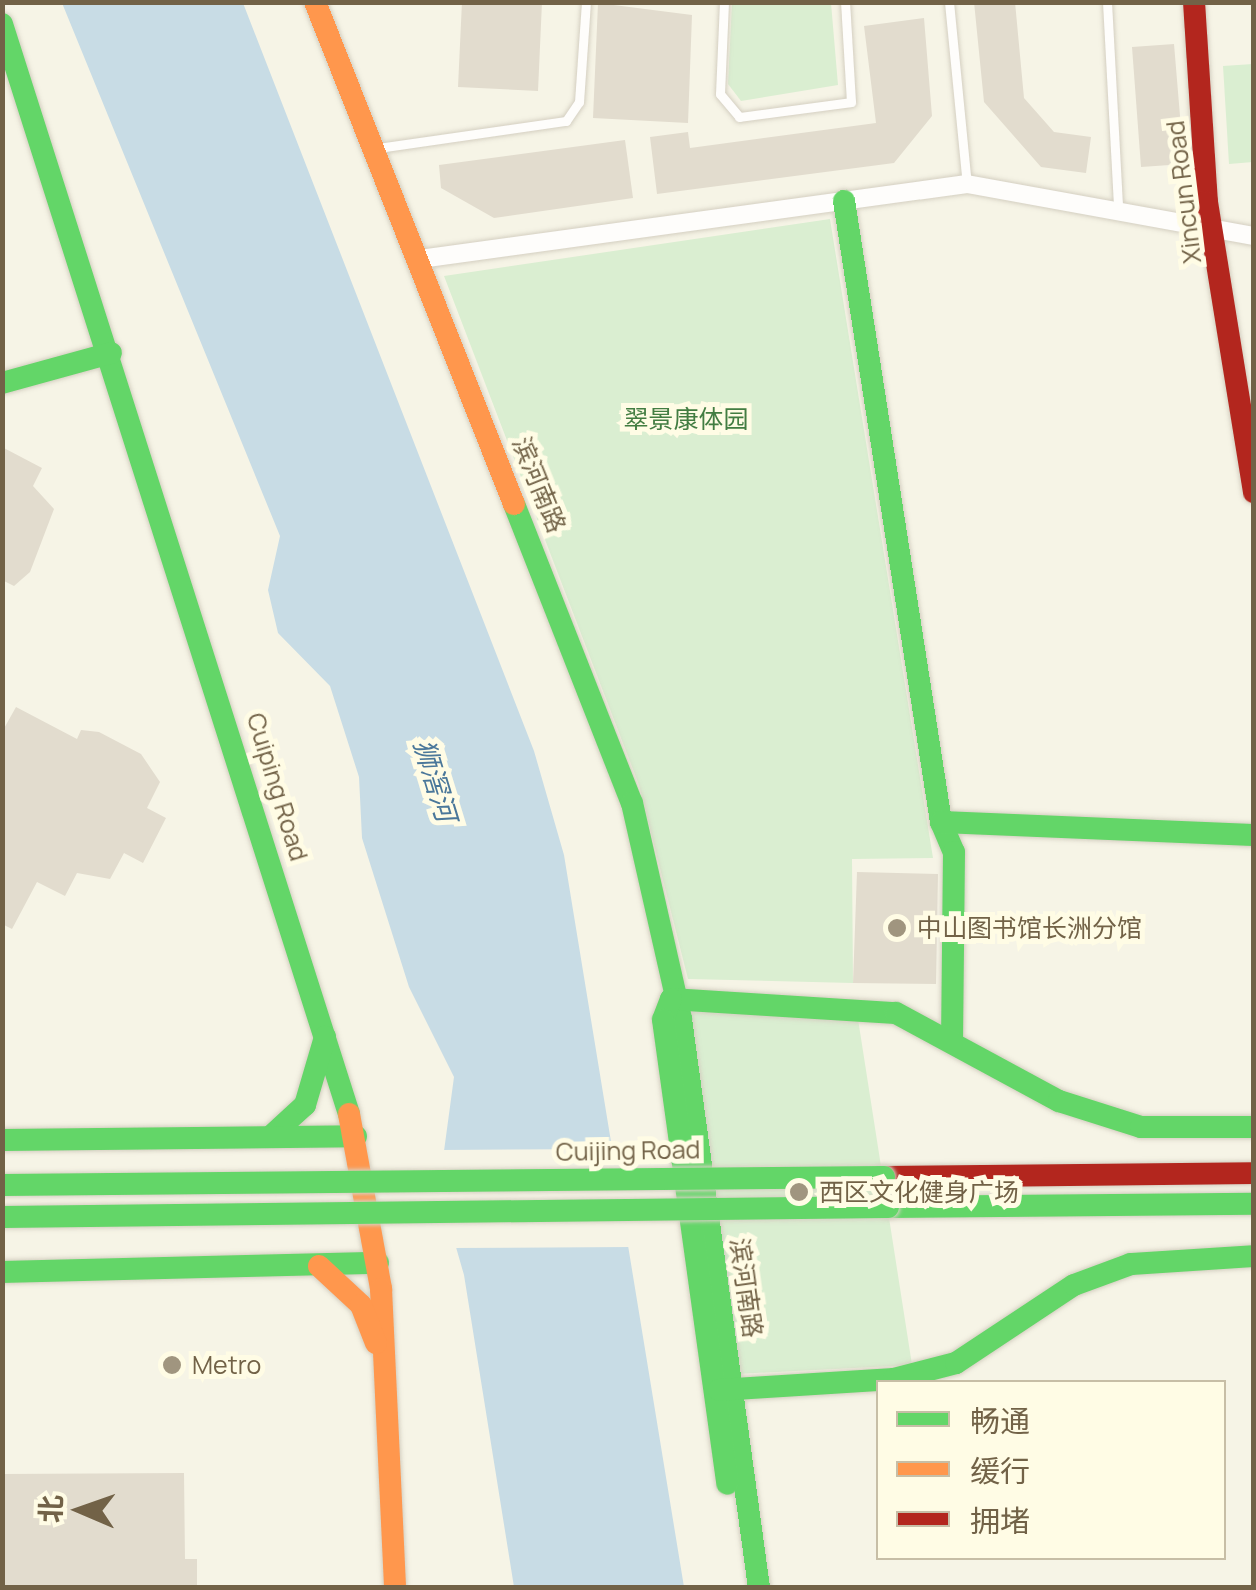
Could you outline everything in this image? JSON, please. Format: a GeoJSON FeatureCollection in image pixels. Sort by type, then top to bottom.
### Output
{"type":"FeatureCollection","features":[{"type":"Feature","properties":{"kind":"street","name":"滨河南路"},"geometry":{"type":"LineString","coordinates":[[315,2],[420,259],[632,803],[671,999],[663,1020],[759,1588]]}},
{"type":"Feature","properties":{"kind":"street","name":"Xincun Road"},"geometry":{"type":"LineString","coordinates":[[1194,2],[1214,228],[1254,492]]}},
{"type":"Feature","properties":{"kind":"street","name":"Cuiping Road"},"geometry":{"type":"LineString","coordinates":[[2,24],[111,352],[356,1136],[378,1263],[396,1588]]}},
{"type":"Feature","properties":{"kind":"street"},"geometry":{"type":"LineString","coordinates":[[420,259],[967,184],[1118,207],[1254,236]]}},
{"type":"Feature","properties":{"kind":"street"},"geometry":{"type":"LineString","coordinates":[[844,202],[941,822],[954,852],[952,1038]]}},
{"type":"Feature","properties":{"kind":"street"},"geometry":{"type":"LineString","coordinates":[[2,383],[111,352]]}},
{"type":"Feature","properties":{"kind":"street"},"geometry":{"type":"LineString","coordinates":[[941,822],[1254,835]]}},
{"type":"Feature","properties":{"kind":"street"},"geometry":{"type":"LineString","coordinates":[[671,999],[829,1002],[896,1013],[952,1038],[1059,1101],[1141,1126],[1254,1127]]}},
{"type":"Feature","properties":{"kind":"street"},"geometry":{"type":"LineString","coordinates":[[271,1136],[312,1091],[326,1032]]}},
{"type":"Feature","properties":{"kind":"street"},"geometry":{"type":"LineString","coordinates":[[2,1140],[356,1136]]}},
{"type":"Feature","properties":{"kind":"street","name":"Cuijing Road"},"geometry":{"type":"LineString","coordinates":[[2,1184],[1254,1173]]}},
{"type":"Feature","properties":{"kind":"street"},"geometry":{"type":"LineString","coordinates":[[2,1217],[1254,1204]]}},
{"type":"Feature","properties":{"kind":"street"},"geometry":{"type":"LineString","coordinates":[[894,1380],[956,1363],[1074,1284],[1131,1264],[1254,1256]]}},
{"type":"Feature","properties":{"kind":"street"},"geometry":{"type":"LineString","coordinates":[[2,1272],[378,1263]]}},
{"type":"Feature","properties":{"kind":"street"},"geometry":{"type":"LineString","coordinates":[[319,1266],[361,1305],[385,1374]]}},
{"type":"Feature","properties":{"kind":"street"},"geometry":{"type":"LineString","coordinates":[[723,1388],[876,1381]]}},
{"type":"Feature","properties":{"kind":"street","name":"滨河南路"},"geometry":{"type":"LineString","coordinates":[[723,1388],[742,1588]]}},
{"type":"Feature","properties":{"kind":"lane"},"geometry":{"type":"LineString","coordinates":[[375,148],[566,120],[579,102],[586,2]]}},
{"type":"Feature","properties":{"kind":"lane"},"geometry":{"type":"LineString","coordinates":[[724,2],[720,94],[740,116],[851,102],[845,2]]}},
{"type":"Feature","properties":{"kind":"lane"},"geometry":{"type":"LineString","coordinates":[[949,2],[967,184]]}},
{"type":"Feature","properties":{"kind":"lane"},"geometry":{"type":"LineString","coordinates":[[1106,2],[1118,207]]}},
{"type":"Feature","properties":{"kind":"green space"},"geometry":{"type":"Polygon","coordinates":[[[732,3],[831,3],[838,85],[741,101],[728,84],[732,3]]]}},
{"type":"Feature","properties":{"kind":"green space"},"geometry":{"type":"Polygon","coordinates":[[[1253,64],[1253,162],[1229,164],[1223,66],[1253,64]]]}},
{"type":"Feature","properties":{"kind":"green space","name":"翠景康体园"},"geometry":{"type":"Polygon","coordinates":[[[830,219],[933,858],[852,859],[853,983],[688,979],[639,785],[444,276],[830,219]]]}},
{"type":"Feature","properties":{"kind":"green space","name":"西区文化健身广场"},"geometry":{"type":"Polygon","coordinates":[[[688,1008],[858,1019],[912,1365],[737,1374],[688,1008]]]}},
{"type":"Feature","properties":{"kind":"water","name":"狮滘河"},"geometry":{"type":"Polygon","coordinates":[[[62,3],[243,3],[534,751],[564,855],[684,1587],[514,1587],[464,1275],[439,1188],[454,1077],[409,987],[362,838],[359,777],[330,686],[278,633],[268,590],[280,536],[62,3]]]}},
{"type":"Feature","properties":{"kind":"pier"},"geometry":{"type":"Polygon","coordinates":[[[615,1149],[631,1247],[451,1248],[434,1189],[441,1150],[615,1149]]]}},
{"type":"Feature","properties":{"kind":"building"},"geometry":{"type":"Polygon","coordinates":[[[462,2],[542,2],[538,91],[458,87],[462,2]]]}},
{"type":"Feature","properties":{"kind":"building"},"geometry":{"type":"Polygon","coordinates":[[[974,2],[1015,2],[1024,98],[1054,132],[1091,137],[1086,173],[1041,167],[984,102],[974,2]]]}},
{"type":"Feature","properties":{"kind":"building"},"geometry":{"type":"Polygon","coordinates":[[[598,3],[692,15],[688,123],[593,118],[598,3]]]}},
{"type":"Feature","properties":{"kind":"building"},"geometry":{"type":"Polygon","coordinates":[[[924,18],[932,116],[894,163],[657,194],[650,137],[688,132],[690,148],[876,123],[864,26],[924,18]]]}},
{"type":"Feature","properties":{"kind":"building"},"geometry":{"type":"Polygon","coordinates":[[[1174,44],[1184,164],[1141,167],[1132,47],[1174,44]]]}},
{"type":"Feature","properties":{"kind":"building"},"geometry":{"type":"Polygon","coordinates":[[[625,140],[633,198],[494,218],[441,188],[439,165],[625,140]]]}},
{"type":"Feature","properties":{"kind":"building"},"geometry":{"type":"Polygon","coordinates":[[[2,447],[42,468],[33,486],[54,509],[30,572],[14,586],[2,580],[2,447]]]}},
{"type":"Feature","properties":{"kind":"building"},"geometry":{"type":"Polygon","coordinates":[[[16,707],[77,739],[81,730],[99,732],[141,754],[160,782],[147,808],[166,818],[143,863],[124,853],[110,879],[77,873],[65,896],[37,882],[12,929],[2,924],[2,732],[16,707]]]}},
{"type":"Feature","properties":{"kind":"building","name":"中山图书馆长洲分馆"},"geometry":{"type":"Polygon","coordinates":[[[857,872],[938,874],[936,984],[853,983],[857,872]]]}},
{"type":"Feature","properties":{"kind":"building"},"geometry":{"type":"Polygon","coordinates":[[[184,1473],[185,1559],[197,1559],[197,1588],[2,1588],[2,1474],[184,1473]]]}},
{"type":"Feature","properties":{"kind":"traffic: fast"},"geometry":{"type":"LineString","coordinates":[[2,24],[349,1114]]}},
{"type":"Feature","properties":{"kind":"traffic: fast"},"geometry":{"type":"LineString","coordinates":[[844,201],[941,822],[954,852],[952,1037]]}},
{"type":"Feature","properties":{"kind":"traffic: fast"},"geometry":{"type":"LineString","coordinates":[[2,383],[111,353]]}},
{"type":"Feature","properties":{"kind":"traffic: fast"},"geometry":{"type":"LineString","coordinates":[[514,504],[632,803],[681,1019],[759,1588]]}},
{"type":"Feature","properties":{"kind":"traffic: fast"},"geometry":{"type":"LineString","coordinates":[[941,822],[1254,835]]}},
{"type":"Feature","properties":{"kind":"traffic: fast"},"geometry":{"type":"LineString","coordinates":[[671,999],[896,1013],[1059,1101],[1141,1127],[1254,1127]]}},
{"type":"Feature","properties":{"kind":"traffic: fast"},"geometry":{"type":"LineString","coordinates":[[671,999],[663,1020],[727,1484]]}},
{"type":"Feature","properties":{"kind":"traffic: fast"},"geometry":{"type":"LineString","coordinates":[[271,1136],[305,1105],[325,1037]]}},
{"type":"Feature","properties":{"kind":"traffic: fast"},"geometry":{"type":"LineString","coordinates":[[2,1140],[356,1136]]}},
{"type":"Feature","properties":{"kind":"traffic: fast"},"geometry":{"type":"LineString","coordinates":[[2,1185],[884,1177]]}},
{"type":"Feature","properties":{"kind":"traffic: fast"},"geometry":{"type":"LineString","coordinates":[[888,1207],[1254,1204]]}},
{"type":"Feature","properties":{"kind":"traffic: fast"},"geometry":{"type":"LineString","coordinates":[[2,1217],[888,1207]]}},
{"type":"Feature","properties":{"kind":"traffic: fast"},"geometry":{"type":"LineString","coordinates":[[878,1380],[956,1363],[1074,1285],[1131,1264],[1254,1256]]}},
{"type":"Feature","properties":{"kind":"traffic: fast"},"geometry":{"type":"LineString","coordinates":[[2,1272],[378,1263]]}},
{"type":"Feature","properties":{"kind":"traffic: fast"},"geometry":{"type":"LineString","coordinates":[[719,1390],[876,1380]]}},
{"type":"Feature","properties":{"kind":"traffic: slow"},"geometry":{"type":"LineString","coordinates":[[315,2],[514,504]]}},
{"type":"Feature","properties":{"kind":"traffic: slow"},"geometry":{"type":"LineString","coordinates":[[349,1114],[381,1289],[395,1588]]}},
{"type":"Feature","properties":{"kind":"traffic: slow"},"geometry":{"type":"LineString","coordinates":[[319,1266],[361,1305],[376,1343]]}},
{"type":"Feature","properties":{"kind":"traffic: jam"},"geometry":{"type":"LineString","coordinates":[[1194,2],[1207,202],[1254,492]]}},
{"type":"Feature","properties":{"kind":"traffic: jam"},"geometry":{"type":"LineString","coordinates":[[884,1177],[1254,1173]]}},
{"type":"Feature","properties":{"kind":"place","name":"中山图书馆长洲分馆"},"geometry":{"type":"Point","coordinates":[897,928]}},
{"type":"Feature","properties":{"kind":"place","name":"西区文化健身广场"},"geometry":{"type":"Point","coordinates":[799,1192]}},
{"type":"Feature","properties":{"kind":"place","name":"Metro"},"geometry":{"type":"Point","coordinates":[172,1365]}}]}
